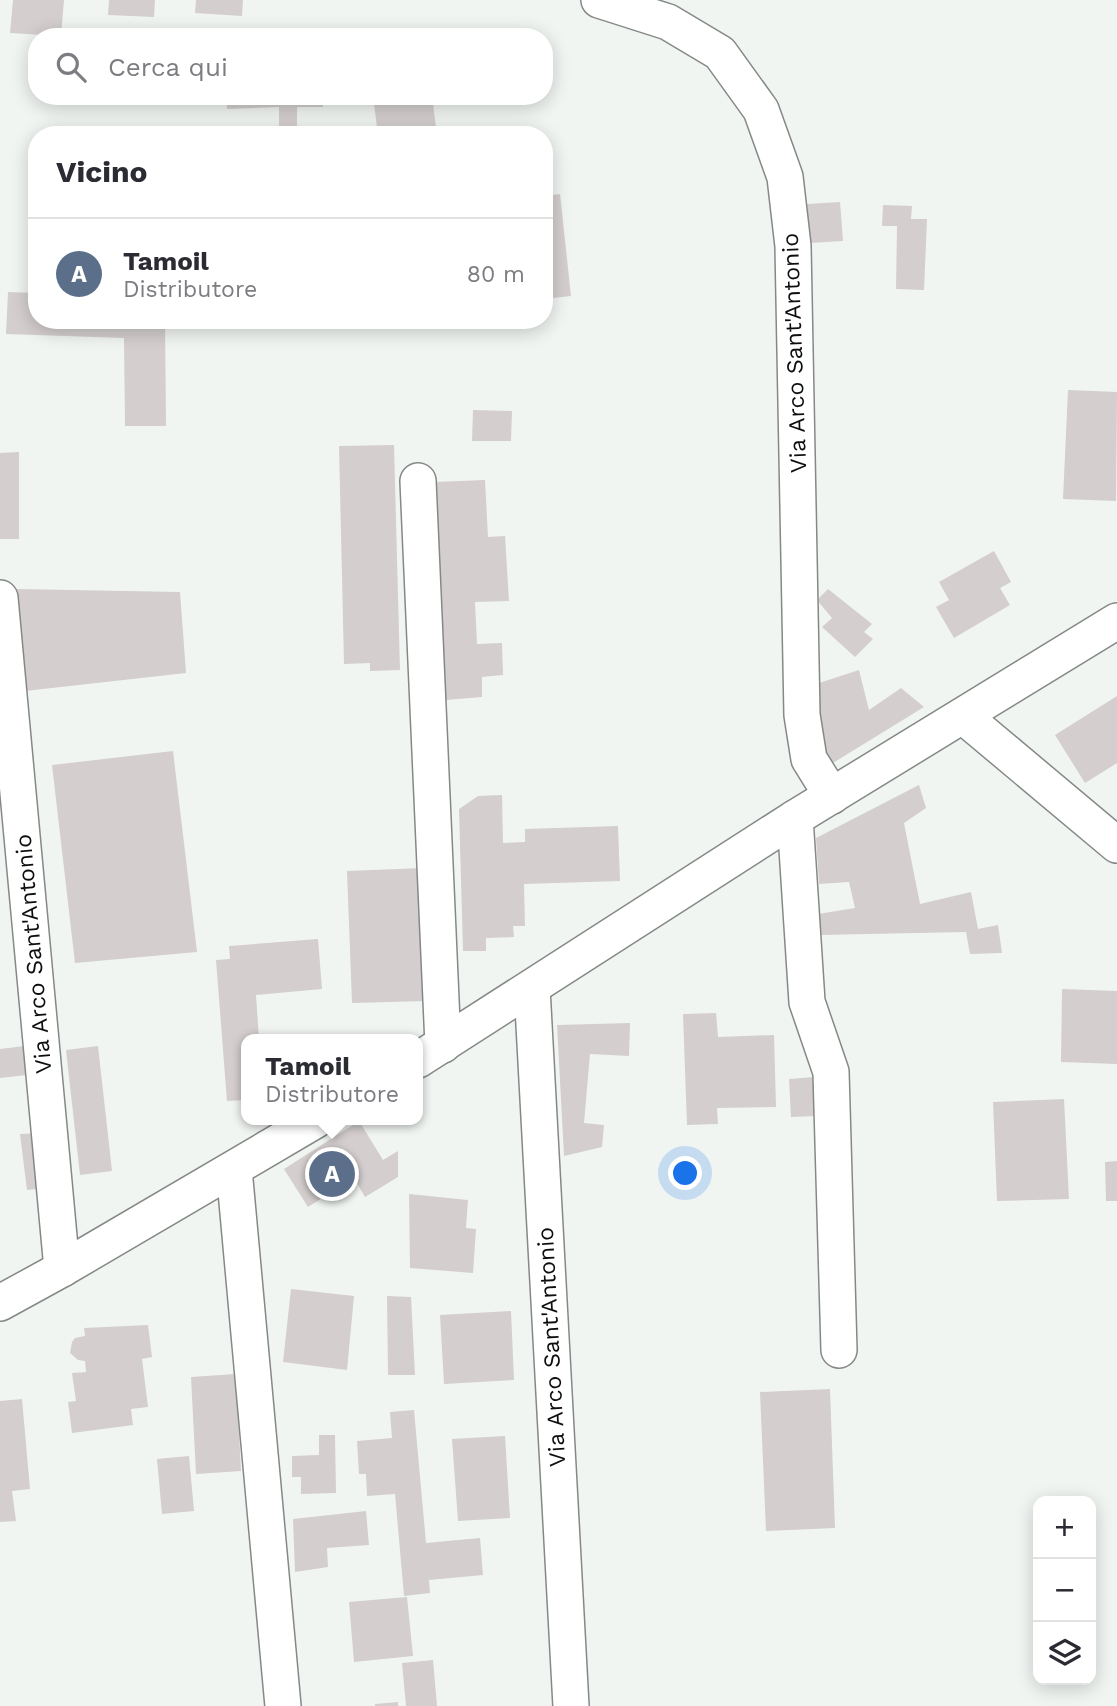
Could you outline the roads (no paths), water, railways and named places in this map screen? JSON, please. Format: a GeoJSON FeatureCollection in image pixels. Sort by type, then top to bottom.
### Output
{"type":"FeatureCollection","features":[{"type":"Feature","properties":{"kind":"street","name":"Via Arco Sant'Antonio"},"geometry":{"type":"LineString","coordinates":[[599,0],[668,22],[719,53],[761,110],[785,177],[793,246],[802,715],[809,759],[832,796]]}},
{"type":"Feature","properties":{"kind":"street"},"geometry":{"type":"LineString","coordinates":[[418,481],[430,1052]]}},
{"type":"Feature","properties":{"kind":"street","name":"Via Arco Sant'Antonio"},"geometry":{"type":"LineString","coordinates":[[0,598],[62,1269]]}},
{"type":"Feature","properties":{"kind":"street"},"geometry":{"type":"LineString","coordinates":[[430,1052],[795,818],[1117,621]]}},
{"type":"Feature","properties":{"kind":"street"},"geometry":{"type":"LineString","coordinates":[[963,716],[1117,845]]}},
{"type":"Feature","properties":{"kind":"street"},"geometry":{"type":"LineString","coordinates":[[795,818],[807,1002],[831,1072],[839,1350]]}},
{"type":"Feature","properties":{"kind":"street","name":"Via Arco Sant'Antonio"},"geometry":{"type":"LineString","coordinates":[[532,988],[571,1706]]}},
{"type":"Feature","properties":{"kind":"street"},"geometry":{"type":"LineString","coordinates":[[0,1303],[308,1125]]}},
{"type":"Feature","properties":{"kind":"street"},"geometry":{"type":"LineString","coordinates":[[234,1169],[283,1706]]}},
{"type":"Feature","properties":{"kind":"place","name":"Tamoil"},"geometry":{"type":"Point","coordinates":[332,1174]}}]}
